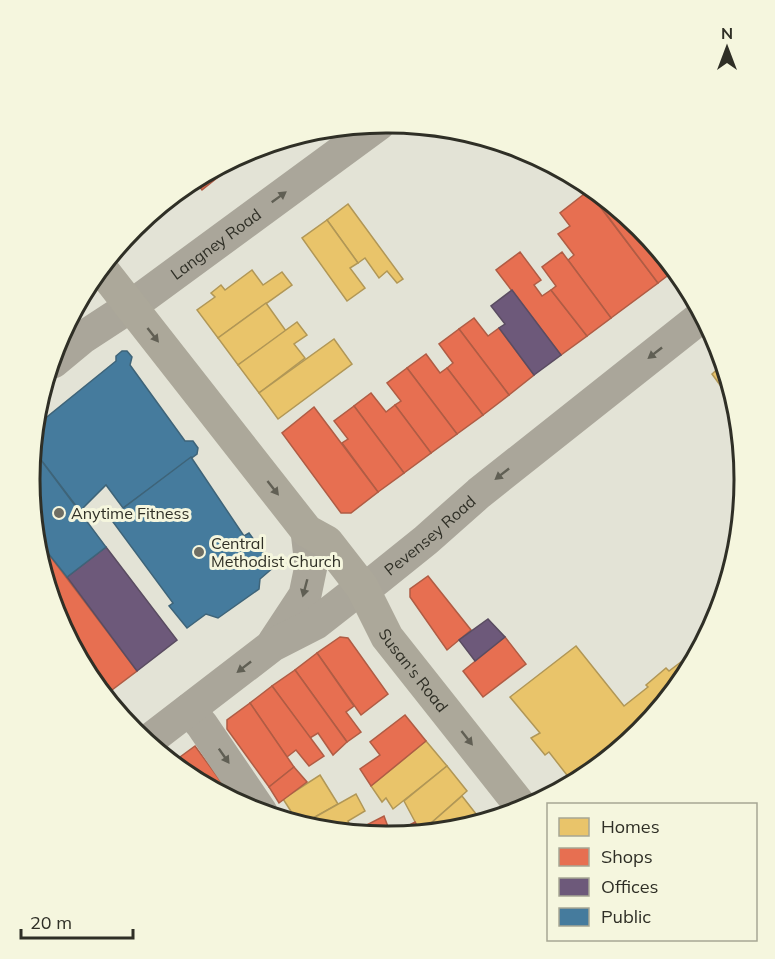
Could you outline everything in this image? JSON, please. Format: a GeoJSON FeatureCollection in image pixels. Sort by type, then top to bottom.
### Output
{"type":"FeatureCollection","features":[{"type":"Feature","properties":{"kind":"main road","name":"Susan's Road"},"geometry":{"type":"LineString","coordinates":[[107,276],[307,531],[327,542],[362,587],[387,637],[517,801]]}},
{"type":"Feature","properties":{"kind":"street","name":"Langney Road"},"geometry":{"type":"LineString","coordinates":[[65,352],[367,133]]}},
{"type":"Feature","properties":{"kind":"street","name":"Pevensey Road"},"geometry":{"type":"LineString","coordinates":[[155,736],[273,645],[316,623],[362,587],[375,580],[426,540],[478,493],[696,321]]}},
{"type":"Feature","properties":{"kind":"street"},"geometry":{"type":"LineString","coordinates":[[273,645],[305,596],[311,566],[307,531]]}},
{"type":"Feature","properties":{"kind":"street"},"geometry":{"type":"LineString","coordinates":[[189,710],[202,725],[252,799]]}},
{"type":"Feature","properties":{"kind":"building: Homes"},"geometry":{"type":"Polygon","coordinates":[[[348,204],[403,279],[397,283],[387,271],[379,278],[365,258],[358,263],[327,220],[348,204]]]}},
{"type":"Feature","properties":{"kind":"building: Homes"},"geometry":{"type":"Polygon","coordinates":[[[327,220],[358,263],[350,268],[365,288],[347,301],[302,238],[327,220]]]}},
{"type":"Feature","properties":{"kind":"building: Homes"},"geometry":{"type":"Polygon","coordinates":[[[252,270],[263,285],[282,272],[292,285],[218,338],[197,310],[215,297],[211,293],[221,285],[225,290],[252,270]]]}},
{"type":"Feature","properties":{"kind":"building: Homes"},"geometry":{"type":"Polygon","coordinates":[[[266,303],[286,331],[238,365],[218,338],[266,303]]]}},
{"type":"Feature","properties":{"kind":"building: Homes"},"geometry":{"type":"Polygon","coordinates":[[[297,322],[307,335],[294,344],[305,358],[259,393],[238,365],[297,322]]]}},
{"type":"Feature","properties":{"kind":"building: Homes"},"geometry":{"type":"Polygon","coordinates":[[[334,339],[352,364],[278,419],[259,393],[334,339]]]}},
{"type":"Feature","properties":{"kind":"building: Homes"},"geometry":{"type":"Polygon","coordinates":[[[717,370],[723,388],[712,374],[717,370]]]}},
{"type":"Feature","properties":{"kind":"building: Homes"},"geometry":{"type":"Polygon","coordinates":[[[576,646],[624,706],[648,687],[646,685],[666,668],[669,671],[684,660],[663,691],[633,725],[599,755],[568,776],[549,752],[545,755],[531,738],[540,733],[510,697],[576,646]]]}},
{"type":"Feature","properties":{"kind":"building: Homes"},"geometry":{"type":"Polygon","coordinates":[[[426,741],[447,766],[393,809],[386,798],[382,802],[371,786],[426,741]]]}},
{"type":"Feature","properties":{"kind":"building: Homes"},"geometry":{"type":"Polygon","coordinates":[[[447,766],[467,791],[430,824],[417,825],[404,801],[447,766]]]}},
{"type":"Feature","properties":{"kind":"building: Homes"},"geometry":{"type":"Polygon","coordinates":[[[320,775],[338,804],[313,818],[292,813],[283,799],[320,775]]]}},
{"type":"Feature","properties":{"kind":"building: Homes"},"geometry":{"type":"Polygon","coordinates":[[[356,794],[365,811],[348,821],[350,825],[313,818],[356,794]]]}},
{"type":"Feature","properties":{"kind":"building: Homes"},"geometry":{"type":"Polygon","coordinates":[[[462,796],[477,815],[455,820],[430,824],[462,796]]]}},
{"type":"Feature","properties":{"kind":"building: Shops"},"geometry":{"type":"Polygon","coordinates":[[[219,176],[202,190],[200,188],[219,176]]]}},
{"type":"Feature","properties":{"kind":"building: Shops"},"geometry":{"type":"Polygon","coordinates":[[[584,194],[597,202],[658,283],[611,318],[568,260],[574,255],[558,234],[570,226],[560,213],[584,194]]]}},
{"type":"Feature","properties":{"kind":"building: Shops"},"geometry":{"type":"Polygon","coordinates":[[[598,203],[633,234],[663,268],[668,275],[658,283],[598,203]]]}},
{"type":"Feature","properties":{"kind":"building: Shops"},"geometry":{"type":"Polygon","coordinates":[[[520,252],[541,280],[534,285],[542,296],[551,290],[587,336],[561,355],[496,270],[520,252]]]}},
{"type":"Feature","properties":{"kind":"building: Shops"},"geometry":{"type":"Polygon","coordinates":[[[562,252],[611,318],[587,336],[551,290],[556,286],[542,267],[562,252]]]}},
{"type":"Feature","properties":{"kind":"building: Shops"},"geometry":{"type":"Polygon","coordinates":[[[474,318],[488,336],[499,328],[534,375],[509,395],[459,329],[474,318]]]}},
{"type":"Feature","properties":{"kind":"building: Shops"},"geometry":{"type":"Polygon","coordinates":[[[459,329],[509,395],[483,415],[447,368],[453,363],[439,344],[459,329]]]}},
{"type":"Feature","properties":{"kind":"building: Shops"},"geometry":{"type":"Polygon","coordinates":[[[426,354],[440,373],[447,368],[483,415],[457,434],[407,368],[426,354]]]}},
{"type":"Feature","properties":{"kind":"building: Shops"},"geometry":{"type":"Polygon","coordinates":[[[407,368],[457,434],[431,453],[395,405],[401,401],[387,383],[407,368]]]}},
{"type":"Feature","properties":{"kind":"building: Shops"},"geometry":{"type":"Polygon","coordinates":[[[371,393],[386,412],[395,405],[431,453],[404,473],[354,406],[371,393]]]}},
{"type":"Feature","properties":{"kind":"building: Shops"},"geometry":{"type":"Polygon","coordinates":[[[354,406],[404,473],[378,492],[342,443],[348,439],[334,421],[354,406]]]}},
{"type":"Feature","properties":{"kind":"building: Shops"},"geometry":{"type":"Polygon","coordinates":[[[314,407],[378,492],[351,513],[341,513],[282,433],[314,407]]]}},
{"type":"Feature","properties":{"kind":"building: Shops"},"geometry":{"type":"Polygon","coordinates":[[[49,554],[137,671],[112,690],[76,633],[59,591],[49,554]]]}},
{"type":"Feature","properties":{"kind":"building: Shops"},"geometry":{"type":"Polygon","coordinates":[[[428,576],[471,630],[447,650],[410,597],[410,589],[428,576]]]}},
{"type":"Feature","properties":{"kind":"building: Shops"},"geometry":{"type":"Polygon","coordinates":[[[340,637],[348,638],[388,694],[361,715],[317,653],[340,637]]]}},
{"type":"Feature","properties":{"kind":"building: Shops"},"geometry":{"type":"Polygon","coordinates":[[[505,637],[526,664],[483,697],[463,671],[505,637]]]}},
{"type":"Feature","properties":{"kind":"building: Shops"},"geometry":{"type":"Polygon","coordinates":[[[317,653],[354,706],[346,712],[361,732],[347,742],[295,670],[317,653]]]}},
{"type":"Feature","properties":{"kind":"building: Shops"},"geometry":{"type":"Polygon","coordinates":[[[295,670],[347,742],[333,755],[318,733],[310,738],[272,686],[295,670]]]}},
{"type":"Feature","properties":{"kind":"building: Shops"},"geometry":{"type":"Polygon","coordinates":[[[272,686],[324,756],[309,766],[296,750],[287,757],[250,703],[272,686]]]}},
{"type":"Feature","properties":{"kind":"building: Shops"},"geometry":{"type":"Polygon","coordinates":[[[250,703],[294,767],[269,787],[227,729],[227,720],[250,703]]]}},
{"type":"Feature","properties":{"kind":"building: Shops"},"geometry":{"type":"Polygon","coordinates":[[[405,715],[426,741],[371,786],[360,769],[380,755],[370,742],[405,715]]]}},
{"type":"Feature","properties":{"kind":"building: Shops"},"geometry":{"type":"Polygon","coordinates":[[[195,746],[224,785],[195,768],[180,757],[195,746]]]}},
{"type":"Feature","properties":{"kind":"building: Shops"},"geometry":{"type":"Polygon","coordinates":[[[294,767],[307,782],[279,803],[269,787],[294,767]]]}},
{"type":"Feature","properties":{"kind":"building: Shops"},"geometry":{"type":"Polygon","coordinates":[[[384,816],[388,826],[365,826],[384,816]]]}},
{"type":"Feature","properties":{"kind":"building: Offices"},"geometry":{"type":"Polygon","coordinates":[[[512,290],[561,355],[534,375],[499,328],[505,324],[491,306],[512,290]]]}},
{"type":"Feature","properties":{"kind":"building: Offices"},"geometry":{"type":"Polygon","coordinates":[[[106,547],[177,640],[137,671],[67,577],[106,547]]]}},
{"type":"Feature","properties":{"kind":"building: Offices"},"geometry":{"type":"Polygon","coordinates":[[[488,619],[505,637],[475,661],[459,640],[488,619]]]}},
{"type":"Feature","properties":{"kind":"building: Public"},"geometry":{"type":"Polygon","coordinates":[[[122,351],[127,351],[132,357],[130,365],[185,441],[193,441],[198,448],[197,454],[123,508],[106,485],[80,511],[41,460],[46,418],[116,361],[116,356],[122,351]]]}},
{"type":"Feature","properties":{"kind":"building: Public","name":"Central Methodist Church"},"geometry":{"type":"Polygon","coordinates":[[[191,457],[244,536],[249,533],[274,567],[260,579],[259,589],[218,618],[206,614],[187,628],[169,606],[173,603],[110,518],[191,457]]]}},
{"type":"Feature","properties":{"kind":"building: Public","name":"Anytime Fitness"},"geometry":{"type":"Polygon","coordinates":[[[41,460],[106,547],[67,577],[49,554],[47,547],[41,502],[41,460]]]}},
{"type":"Feature","properties":{"kind":"place","name":"Anytime Fitness"},"geometry":{"type":"Point","coordinates":[59,513]}},
{"type":"Feature","properties":{"kind":"place","name":"Central Methodist Church"},"geometry":{"type":"Point","coordinates":[199,552]}}]}
